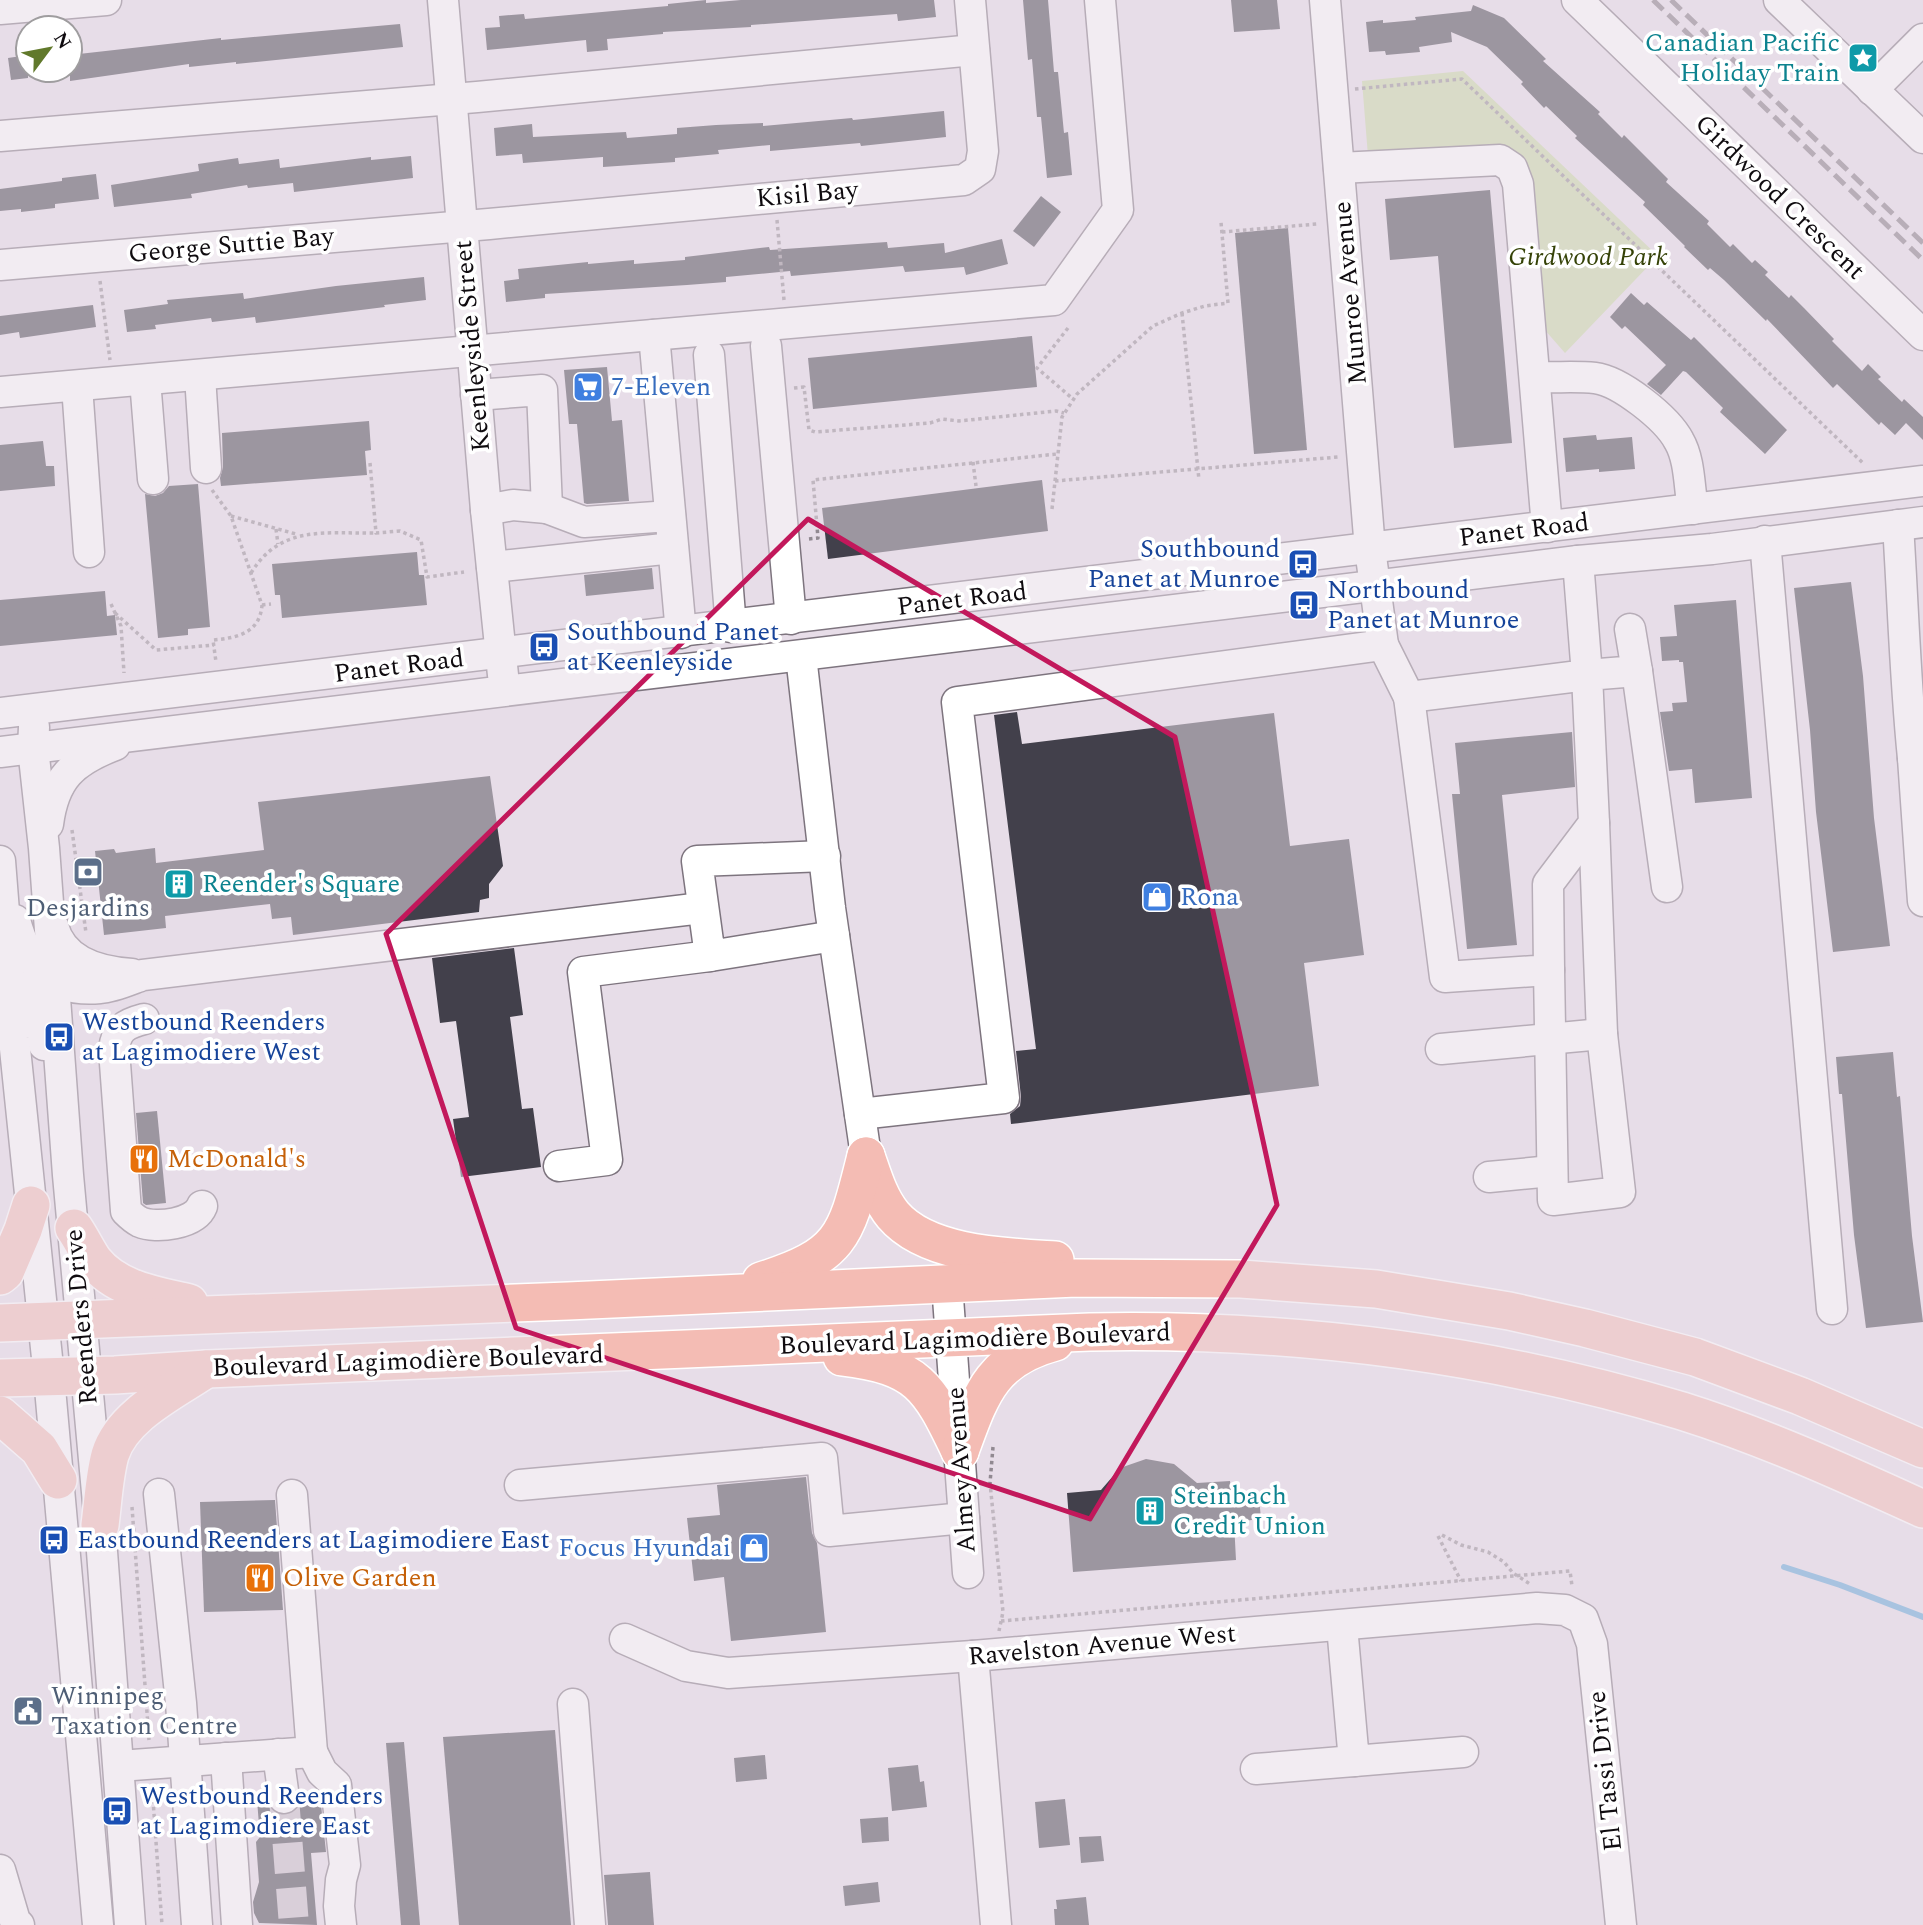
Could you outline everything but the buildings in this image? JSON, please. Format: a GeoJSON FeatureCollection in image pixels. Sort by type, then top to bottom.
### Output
{"type":"FeatureCollection","features":[{"type":"Feature","properties":{"kind":"main road"},"geometry":{"type":"LineString","coordinates":[[866,1156],[883,1200],[894,1216],[919,1236],[946,1247],[1066,1261],[1128,1279]]}},
{"type":"Feature","properties":{"kind":"main road"},"geometry":{"type":"LineString","coordinates":[[714,1294],[792,1271],[827,1251],[852,1215],[866,1156]]}},
{"type":"Feature","properties":{"kind":"main road"},"geometry":{"type":"LineString","coordinates":[[0,1276],[5,1272],[31,1205]]}},
{"type":"Feature","properties":{"kind":"main road"},"geometry":{"type":"LineString","coordinates":[[74,1228],[94,1261],[112,1278],[141,1292],[234,1314]]}},
{"type":"Feature","properties":{"kind":"main road","name":"Boulevard Lagimodière Boulevard"},"geometry":{"type":"LineString","coordinates":[[0,1323],[1076,1278],[1241,1279],[1376,1289],[1509,1311],[1585,1328],[1695,1357],[1800,1396],[1923,1449]]}},
{"type":"Feature","properties":{"kind":"main road","name":"Boulevard Lagimodière Boulevard"},"geometry":{"type":"LineString","coordinates":[[0,1378],[1090,1332],[1168,1331],[1327,1340],[1523,1369],[1682,1412],[1817,1461],[1923,1509]]}},
{"type":"Feature","properties":{"kind":"main road"},"geometry":{"type":"LineString","coordinates":[[977,1446],[980,1400],[992,1378],[1004,1365],[1040,1346],[1090,1332]]}},
{"type":"Feature","properties":{"kind":"main road"},"geometry":{"type":"LineString","coordinates":[[751,1347],[866,1360],[902,1371],[927,1390],[977,1446]]}},
{"type":"Feature","properties":{"kind":"main road"},"geometry":{"type":"LineString","coordinates":[[100,1525],[110,1454],[126,1428],[140,1414],[207,1369]]}},
{"type":"Feature","properties":{"kind":"main road"},"geometry":{"type":"LineString","coordinates":[[0,1415],[39,1449],[58,1480]]}},
{"type":"Feature","properties":{"kind":"street"},"geometry":{"type":"LineString","coordinates":[[0,9],[106,0]]}},
{"type":"Feature","properties":{"kind":"street","name":"Keenleyside Street"},"geometry":{"type":"LineString","coordinates":[[443,0],[486,510],[478,570],[500,654],[504,693]]}},
{"type":"Feature","properties":{"kind":"street","name":"Kisil Bay"},"geometry":{"type":"LineString","coordinates":[[462,226],[964,180],[980,169],[983,151],[971,0]]}},
{"type":"Feature","properties":{"kind":"street"},"geometry":{"type":"LineString","coordinates":[[0,393],[1054,300],[1118,210],[1100,0]]}},
{"type":"Feature","properties":{"kind":"street","name":"Munroe Avenue"},"geometry":{"type":"LineString","coordinates":[[1325,0],[1370,549],[1382,645]]}},
{"type":"Feature","properties":{"kind":"street","name":"Girdwood Crescent"},"geometry":{"type":"LineString","coordinates":[[1577,0],[1923,335]]}},
{"type":"Feature","properties":{"kind":"street"},"geometry":{"type":"LineString","coordinates":[[1779,0],[1923,138]]}},
{"type":"Feature","properties":{"kind":"street"},"geometry":{"type":"LineString","coordinates":[[1872,90],[1923,39]]}},
{"type":"Feature","properties":{"kind":"street"},"geometry":{"type":"LineString","coordinates":[[0,136],[451,99],[974,50]]}},
{"type":"Feature","properties":{"kind":"street"},"geometry":{"type":"LineString","coordinates":[[1339,168],[1500,160],[1512,168],[1518,184],[1546,527]]}},
{"type":"Feature","properties":{"kind":"street","name":"George Suttie Bay"},"geometry":{"type":"LineString","coordinates":[[0,265],[462,226]]}},
{"type":"Feature","properties":{"kind":"street"},"geometry":{"type":"LineString","coordinates":[[654,335],[681,633]]}},
{"type":"Feature","properties":{"kind":"street"},"geometry":{"type":"LineString","coordinates":[[766,346],[791,619]]}},
{"type":"Feature","properties":{"kind":"street"},"geometry":{"type":"LineString","coordinates":[[547,508],[540,363],[610,355]]}},
{"type":"Feature","properties":{"kind":"street"},"geometry":{"type":"LineString","coordinates":[[709,355],[731,627]]}},
{"type":"Feature","properties":{"kind":"street"},"geometry":{"type":"LineString","coordinates":[[200,376],[207,476]]}},
{"type":"Feature","properties":{"kind":"street"},"geometry":{"type":"LineString","coordinates":[[1535,377],[1598,378],[1630,394],[1667,424],[1680,441],[1693,509]]}},
{"type":"Feature","properties":{"kind":"street"},"geometry":{"type":"LineString","coordinates":[[145,380],[153,479]]}},
{"type":"Feature","properties":{"kind":"street"},"geometry":{"type":"LineString","coordinates":[[77,386],[89,552]]}},
{"type":"Feature","properties":{"kind":"street"},"geometry":{"type":"LineString","coordinates":[[476,395],[542,390]]}},
{"type":"Feature","properties":{"kind":"street","name":"Panet Road"},"geometry":{"type":"LineString","coordinates":[[0,713],[731,627],[1923,481]]}},
{"type":"Feature","properties":{"kind":"street"},"geometry":{"type":"LineString","coordinates":[[486,510],[513,505],[547,508],[584,523],[670,516]]}},
{"type":"Feature","properties":{"kind":"street"},"geometry":{"type":"LineString","coordinates":[[1910,523],[1913,591],[1903,644],[1918,757],[1923,901]]}},
{"type":"Feature","properties":{"kind":"street","name":"Panet Road"},"geometry":{"type":"LineString","coordinates":[[0,752],[1578,561],[1712,549],[1910,523]]}},
{"type":"Feature","properties":{"kind":"street"},"geometry":{"type":"LineString","coordinates":[[1765,541],[1832,1309]]}},
{"type":"Feature","properties":{"kind":"street"},"geometry":{"type":"LineString","coordinates":[[478,570],[673,548]]}},
{"type":"Feature","properties":{"kind":"street"},"geometry":{"type":"LineString","coordinates":[[1578,561],[1587,675],[1594,823],[1602,1034],[1620,1192],[1553,1200],[1548,884],[1594,823]]}},
{"type":"Feature","properties":{"kind":"street"},"geometry":{"type":"LineString","coordinates":[[1630,629],[1667,887]]}},
{"type":"Feature","properties":{"kind":"street"},"geometry":{"type":"LineString","coordinates":[[860,1114],[1004,1098],[957,702],[1382,645],[1409,697],[1445,976],[1549,970]]}},
{"type":"Feature","properties":{"kind":"street"},"geometry":{"type":"LineString","coordinates":[[801,656],[834,936],[866,1156]]}},
{"type":"Feature","properties":{"kind":"street"},"geometry":{"type":"LineString","coordinates":[[1409,697],[1637,671]]}},
{"type":"Feature","properties":{"kind":"street","name":"Reenders Drive"},"geometry":{"type":"LineString","coordinates":[[34,709],[33,748],[44,848],[68,1175],[100,1525],[130,1925]]}},
{"type":"Feature","properties":{"kind":"street"},"geometry":{"type":"LineString","coordinates":[[44,848],[51,799],[64,776],[82,761],[137,736]]}},
{"type":"Feature","properties":{"kind":"street"},"geometry":{"type":"LineString","coordinates":[[710,956],[697,861],[825,856]]}},
{"type":"Feature","properties":{"kind":"street"},"geometry":{"type":"LineString","coordinates":[[1,865],[21,944],[31,962],[70,989],[103,988],[143,975],[702,908]]}},
{"type":"Feature","properties":{"kind":"street","name":"Reenders Drive"},"geometry":{"type":"LineString","coordinates":[[1,865],[5,983],[16,1056],[49,1377],[98,1925]]}},
{"type":"Feature","properties":{"kind":"street"},"geometry":{"type":"LineString","coordinates":[[49,909],[56,939],[80,962],[106,972],[143,975]]}},
{"type":"Feature","properties":{"kind":"street"},"geometry":{"type":"LineString","coordinates":[[559,1166],[607,1160],[583,972],[710,956],[834,936]]}},
{"type":"Feature","properties":{"kind":"street"},"geometry":{"type":"LineString","coordinates":[[5,983],[23,989],[39,1012],[53,1134],[68,1175]]}},
{"type":"Feature","properties":{"kind":"street"},"geometry":{"type":"LineString","coordinates":[[144,1019],[127,1023],[119,1030],[114,1050],[126,1211],[140,1222],[149,1224],[186,1221],[199,1213],[202,1206]]}},
{"type":"Feature","properties":{"kind":"street"},"geometry":{"type":"LineString","coordinates":[[0,1026],[16,1056]]}},
{"type":"Feature","properties":{"kind":"street"},"geometry":{"type":"LineString","coordinates":[[1441,1049],[1602,1034]]}},
{"type":"Feature","properties":{"kind":"street"},"geometry":{"type":"LineString","coordinates":[[1489,1177],[1552,1171]]}},
{"type":"Feature","properties":{"kind":"street","name":"Almey Avenue"},"geometry":{"type":"LineString","coordinates":[[947,1284],[951,1338],[977,1446],[964,1518],[968,1573]]}},
{"type":"Feature","properties":{"kind":"street"},"geometry":{"type":"LineString","coordinates":[[520,1485],[822,1458],[829,1531],[964,1518]]}},
{"type":"Feature","properties":{"kind":"street"},"geometry":{"type":"LineString","coordinates":[[159,1494],[185,1761],[194,1925],[237,1924],[226,1758]]}},
{"type":"Feature","properties":{"kind":"street"},"geometry":{"type":"LineString","coordinates":[[292,1495],[312,1752],[322,1772],[336,1785],[345,1866],[340,1893],[341,1925]]}},
{"type":"Feature","properties":{"kind":"street","name":"Ravelston Avenue West"},"geometry":{"type":"LineString","coordinates":[[625,1639],[686,1666],[729,1673],[988,1655],[1537,1608],[1572,1614]]}},
{"type":"Feature","properties":{"kind":"street","name":"El Tassi Drive"},"geometry":{"type":"LineString","coordinates":[[1572,1614],[1592,1644],[1621,1925]]}},
{"type":"Feature","properties":{"kind":"street"},"geometry":{"type":"LineString","coordinates":[[1342,1626],[1354,1761]]}},
{"type":"Feature","properties":{"kind":"street"},"geometry":{"type":"LineString","coordinates":[[988,1655],[996,1925]]}},
{"type":"Feature","properties":{"kind":"street"},"geometry":{"type":"LineString","coordinates":[[573,1704],[590,1925]]}},
{"type":"Feature","properties":{"kind":"street"},"geometry":{"type":"LineString","coordinates":[[119,1766],[312,1752]]}},
{"type":"Feature","properties":{"kind":"street"},"geometry":{"type":"LineString","coordinates":[[1256,1769],[1463,1752]]}},
{"type":"Feature","properties":{"kind":"street"},"geometry":{"type":"LineString","coordinates":[[278,1754],[284,1798]]}},
{"type":"Feature","properties":{"kind":"street"},"geometry":{"type":"LineString","coordinates":[[0,1870],[15,1921],[19,1925]]}},
{"type":"Feature","properties":{"kind":"path"},"geometry":{"type":"LineString","coordinates":[[1333,92],[1462,79],[1866,466]]}},
{"type":"Feature","properties":{"kind":"path"},"geometry":{"type":"LineString","coordinates":[[775,197],[786,323]]}},
{"type":"Feature","properties":{"kind":"path"},"geometry":{"type":"LineString","coordinates":[[1052,509],[1058,432],[1064,413],[1073,399],[1153,326],[1182,313],[1228,303],[1222,222]]}},
{"type":"Feature","properties":{"kind":"path"},"geometry":{"type":"LineString","coordinates":[[1222,232],[1317,224]]}},
{"type":"Feature","properties":{"kind":"path"},"geometry":{"type":"LineString","coordinates":[[97,257],[113,383]]}},
{"type":"Feature","properties":{"kind":"path"},"geometry":{"type":"LineString","coordinates":[[1182,313],[1199,480]]}},
{"type":"Feature","properties":{"kind":"path"},"geometry":{"type":"LineString","coordinates":[[1068,328],[1037,368],[1073,399]]}},
{"type":"Feature","properties":{"kind":"path"},"geometry":{"type":"LineString","coordinates":[[794,388],[804,387],[807,423],[809,430],[815,432],[930,423],[942,419],[958,421],[1056,411],[1064,413]]}},
{"type":"Feature","properties":{"kind":"path"},"geometry":{"type":"LineString","coordinates":[[809,539],[818,538],[813,480],[1058,454]]}},
{"type":"Feature","properties":{"kind":"path"},"geometry":{"type":"LineString","coordinates":[[1055,481],[1338,457]]}},
{"type":"Feature","properties":{"kind":"path"},"geometry":{"type":"LineString","coordinates":[[973,462],[976,486]]}},
{"type":"Feature","properties":{"kind":"path"},"geometry":{"type":"LineString","coordinates":[[370,463],[376,533]]}},
{"type":"Feature","properties":{"kind":"path"},"geometry":{"type":"LineString","coordinates":[[207,476],[231,516],[262,605],[261,614],[253,628],[243,635],[213,640],[216,667]]}},
{"type":"Feature","properties":{"kind":"path"},"geometry":{"type":"LineString","coordinates":[[231,516],[298,535],[400,531],[421,540],[427,577],[478,570]]}},
{"type":"Feature","properties":{"kind":"path"},"geometry":{"type":"LineString","coordinates":[[275,529],[278,544]]}},
{"type":"Feature","properties":{"kind":"path"},"geometry":{"type":"LineString","coordinates":[[251,573],[265,552],[298,535]]}},
{"type":"Feature","properties":{"kind":"path"},"geometry":{"type":"LineString","coordinates":[[111,604],[121,626],[125,680]]}},
{"type":"Feature","properties":{"kind":"path"},"geometry":{"type":"LineString","coordinates":[[262,605],[271,604]]}},
{"type":"Feature","properties":{"kind":"path"},"geometry":{"type":"LineString","coordinates":[[115,613],[156,650],[214,645]]}},
{"type":"Feature","properties":{"kind":"path"},"geometry":{"type":"LineString","coordinates":[[977,1446],[990,1483],[1003,1612],[988,1655]]}},
{"type":"Feature","properties":{"kind":"path"},"geometry":{"type":"LineString","coordinates":[[1461,1581],[1440,1535],[1461,1545],[1488,1552],[1572,1614]]}},
{"type":"Feature","properties":{"kind":"path"},"geometry":{"type":"LineString","coordinates":[[1001,1620],[1570,1571],[1572,1614]]}},
{"type":"Feature","properties":{"kind":"highlighted area"},"geometry":{"type":"Polygon","coordinates":[[[808,519],[1175,737],[1277,1205],[1090,1519],[516,1328],[386,934],[808,519]]]}},
{"type":"Feature","properties":{"kind":"green space","name":"Girdwood Park"},"geometry":{"type":"Polygon","coordinates":[[[1463,71],[1658,256],[1565,353],[1544,329],[1530,177],[1508,146],[1368,156],[1362,81],[1463,71]]]}},
{"type":"Feature","properties":{"kind":"waterway"},"geometry":{"type":"LineString","coordinates":[[1784,1567],[1923,1617]]}},
{"type":"Feature","properties":{"kind":"tunnel"},"geometry":{"type":"LineString","coordinates":[[284,1798],[294,1925]]}},
{"type":"Feature","properties":{"kind":"railway"},"geometry":{"type":"LineString","coordinates":[[1653,0],[1923,260]]}},
{"type":"Feature","properties":{"kind":"railway"},"geometry":{"type":"LineString","coordinates":[[1671,0],[1923,243]]}},
{"type":"Feature","properties":{"kind":"place","name":"Canadian Pacific Holiday Train"},"geometry":{"type":"Point","coordinates":[1863,58]}},
{"type":"Feature","properties":{"kind":"place","name":"7-Eleven"},"geometry":{"type":"Point","coordinates":[588,387]}},
{"type":"Feature","properties":{"kind":"place","name":"Southbound Panet at Munroe"},"geometry":{"type":"Point","coordinates":[1303,564]}},
{"type":"Feature","properties":{"kind":"place","name":"Northbound Panet at Munroe"},"geometry":{"type":"Point","coordinates":[1304,605]}},
{"type":"Feature","properties":{"kind":"place","name":"Southbound Panet at Keenleyside"},"geometry":{"type":"Point","coordinates":[544,647]}},
{"type":"Feature","properties":{"kind":"place","name":"Desjardins"},"geometry":{"type":"Point","coordinates":[88,872]}},
{"type":"Feature","properties":{"kind":"place","name":"Reender's Square"},"geometry":{"type":"Point","coordinates":[179,884]}},
{"type":"Feature","properties":{"kind":"place","name":"Rona"},"geometry":{"type":"Point","coordinates":[1157,897]}},
{"type":"Feature","properties":{"kind":"place","name":"Westbound Reenders at Lagimodiere West"},"geometry":{"type":"Point","coordinates":[59,1037]}},
{"type":"Feature","properties":{"kind":"place","name":"McDonald's"},"geometry":{"type":"Point","coordinates":[144,1159]}},
{"type":"Feature","properties":{"kind":"place","name":"Steinbach Credit Union"},"geometry":{"type":"Point","coordinates":[1150,1511]}},
{"type":"Feature","properties":{"kind":"place","name":"Eastbound Reenders at Lagimodiere East"},"geometry":{"type":"Point","coordinates":[54,1540]}},
{"type":"Feature","properties":{"kind":"place","name":"Focus Hyundai"},"geometry":{"type":"Point","coordinates":[754,1548]}},
{"type":"Feature","properties":{"kind":"place","name":"Olive Garden"},"geometry":{"type":"Point","coordinates":[260,1578]}},
{"type":"Feature","properties":{"kind":"place","name":"Winnipeg Taxation Centre"},"geometry":{"type":"Point","coordinates":[28,1711]}},
{"type":"Feature","properties":{"kind":"place","name":"Westbound Reenders at Lagimodiere East"},"geometry":{"type":"Point","coordinates":[117,1811]}}]}
